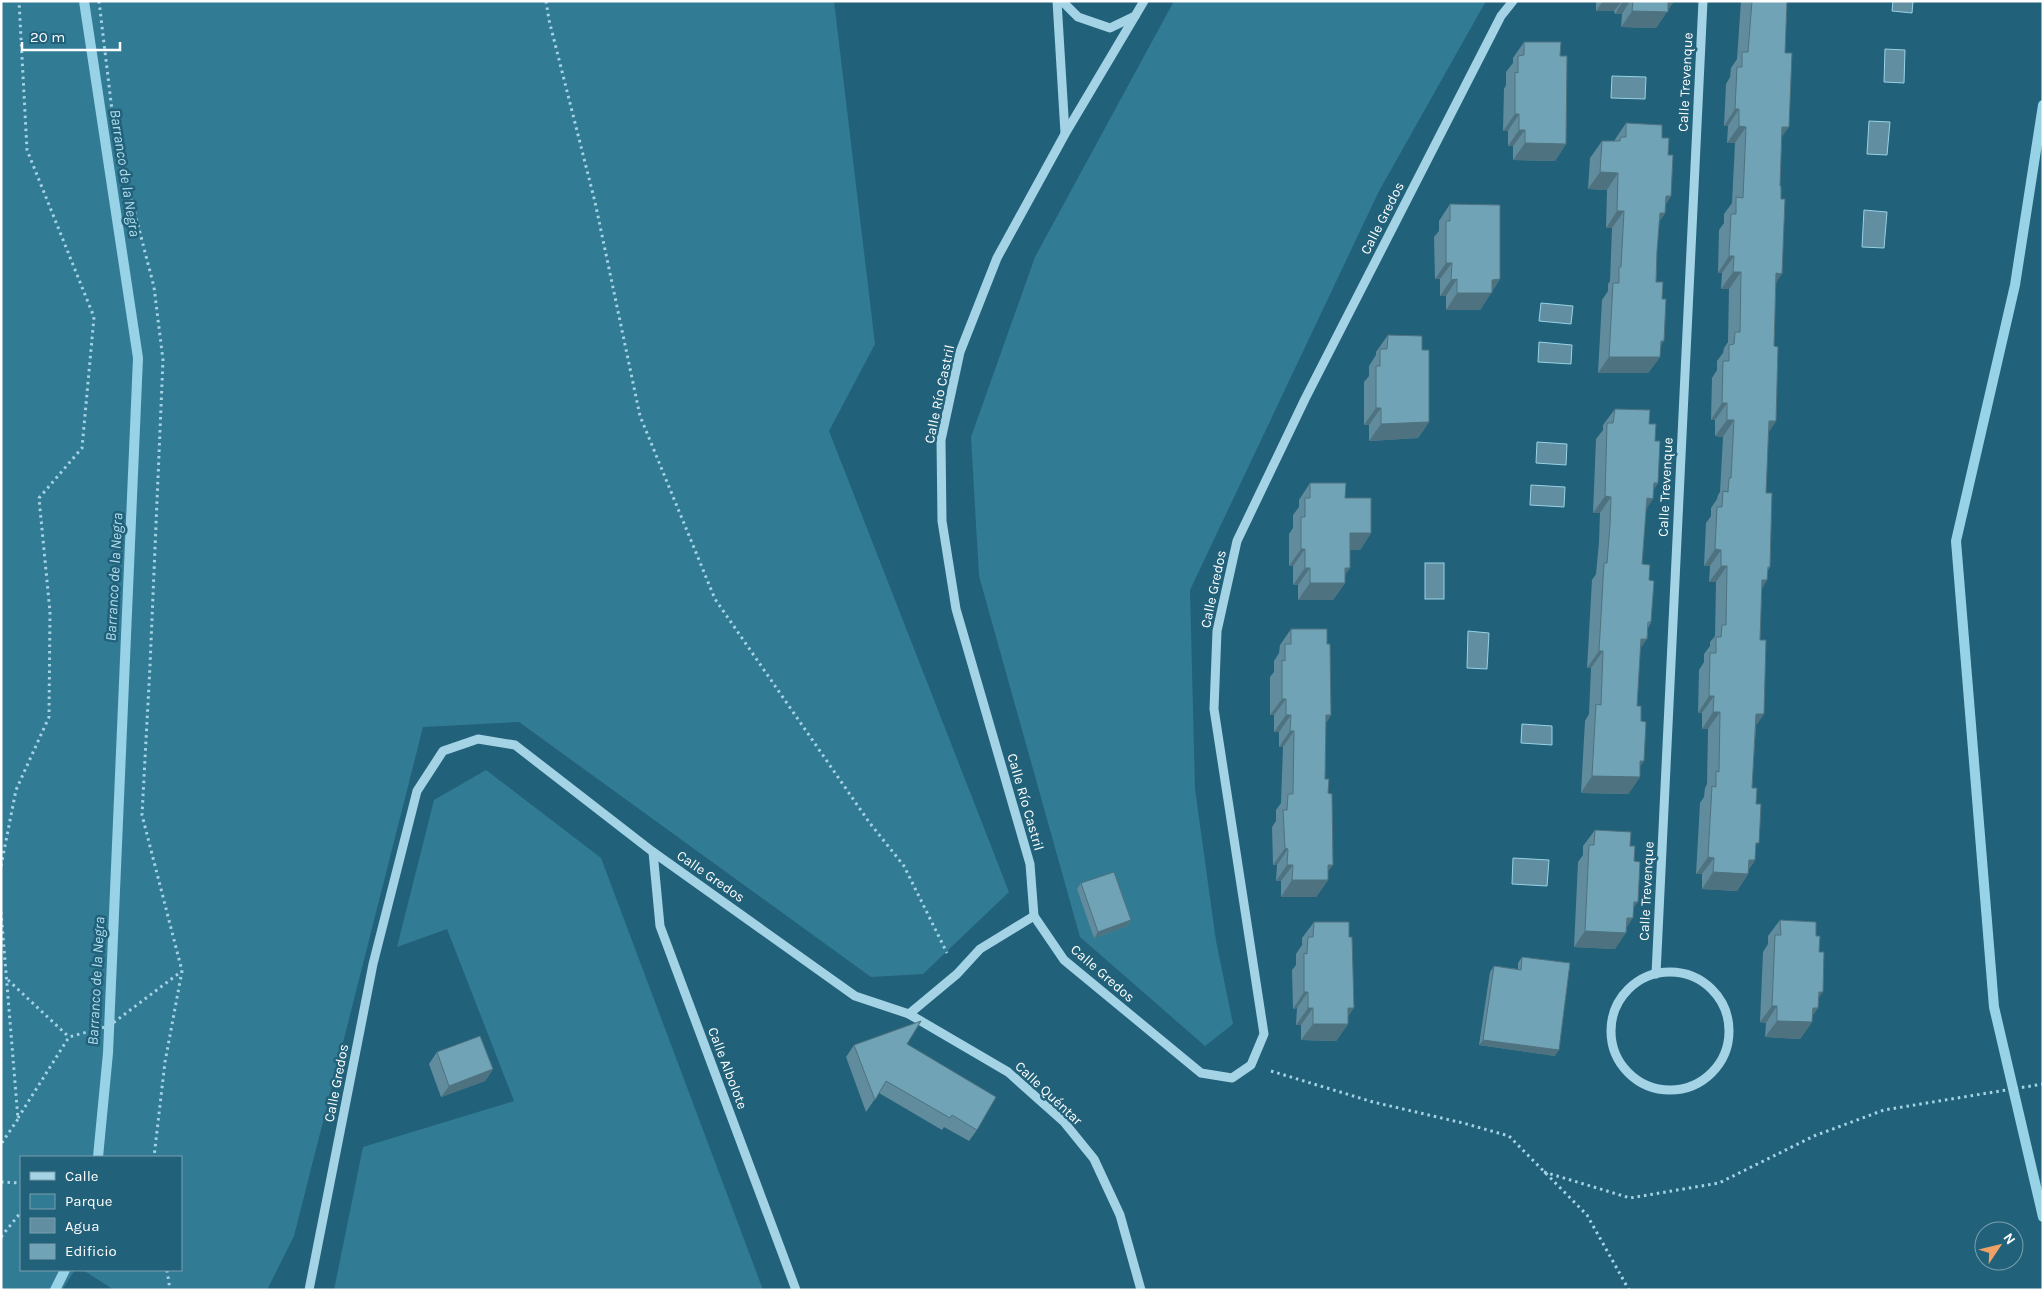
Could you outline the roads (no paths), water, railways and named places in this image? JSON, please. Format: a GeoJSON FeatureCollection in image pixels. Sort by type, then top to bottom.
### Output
{"type":"FeatureCollection","features":[{"type":"Feature","properties":{"kind":"street"},"geometry":{"type":"LineString","coordinates":[[1057,1],[1065,134]]}},
{"type":"Feature","properties":{"kind":"street"},"geometry":{"type":"LineString","coordinates":[[1062,1],[1078,17],[1110,28],[1136,16]]}},
{"type":"Feature","properties":{"kind":"street","name":"Calle Río Castril"},"geometry":{"type":"LineString","coordinates":[[1034,916],[1030,864],[956,609],[942,521],[941,440],[960,352],[997,258],[1065,134],[1144,1]]}},
{"type":"Feature","properties":{"kind":"street","name":"Calle Gredos"},"geometry":{"type":"LineString","coordinates":[[1034,916],[1064,960],[1202,1074],[1232,1078],[1251,1065],[1264,1034],[1214,709],[1217,631],[1237,541],[1306,399],[1429,156],[1501,16],[1513,1]]}},
{"type":"Feature","properties":{"kind":"street","name":"Calle Trevenque"},"geometry":{"type":"LineString","coordinates":[[1656,974],[1703,1]]}},
{"type":"Feature","properties":{"kind":"street","name":"Calle Gredos"},"geometry":{"type":"LineString","coordinates":[[309,1290],[373,964],[417,791],[443,751],[478,738],[515,745],[653,852],[855,996],[910,1014]]}},
{"type":"Feature","properties":{"kind":"street","name":"Calle Albolote"},"geometry":{"type":"LineString","coordinates":[[653,852],[660,926],[796,1290]]}},
{"type":"Feature","properties":{"kind":"street"},"geometry":{"type":"LineString","coordinates":[[910,1014],[957,974],[980,949],[1034,916]]}},
{"type":"Feature","properties":{"kind":"street"},"geometry":{"type":"LineString","coordinates":[[1676,972],[1695,977],[1711,988],[1722,1003],[1729,1020],[1729,1039],[1724,1057],[1719,1065],[1714,1072],[1698,1084],[1681,1090],[1662,1090],[1642,1084],[1627,1072],[1616,1054],[1611,1035],[1614,1014],[1622,996],[1637,982],[1656,974],[1676,972]]}},
{"type":"Feature","properties":{"kind":"street","name":"Calle Quéntar"},"geometry":{"type":"LineString","coordinates":[[910,1014],[1008,1072],[1064,1122],[1094,1159],[1120,1214],[1141,1290]]}},
{"type":"Feature","properties":{"kind":"water"},"geometry":{"type":"Polygon","coordinates":[[[1893,1],[1913,1],[1912,13],[1892,11],[1893,1]]]}},
{"type":"Feature","properties":{"kind":"water"},"geometry":{"type":"Polygon","coordinates":[[[1885,49],[1905,50],[1904,83],[1884,82],[1885,49]]]}},
{"type":"Feature","properties":{"kind":"water"},"geometry":{"type":"Polygon","coordinates":[[[1612,76],[1646,77],[1645,99],[1611,98],[1612,76]]]}},
{"type":"Feature","properties":{"kind":"water"},"geometry":{"type":"Polygon","coordinates":[[[1869,121],[1890,122],[1887,155],[1867,154],[1869,121]]]}},
{"type":"Feature","properties":{"kind":"water"},"geometry":{"type":"Polygon","coordinates":[[[1864,210],[1887,212],[1884,248],[1862,247],[1864,210]]]}},
{"type":"Feature","properties":{"kind":"water"},"geometry":{"type":"Polygon","coordinates":[[[1541,303],[1573,306],[1571,324],[1539,321],[1541,303]]]}},
{"type":"Feature","properties":{"kind":"water"},"geometry":{"type":"Polygon","coordinates":[[[1539,342],[1572,345],[1571,364],[1538,362],[1539,342]]]}},
{"type":"Feature","properties":{"kind":"water"},"geometry":{"type":"Polygon","coordinates":[[[1537,442],[1567,444],[1566,465],[1536,463],[1537,442]]]}},
{"type":"Feature","properties":{"kind":"water"},"geometry":{"type":"Polygon","coordinates":[[[1531,485],[1565,487],[1564,507],[1530,505],[1531,485]]]}},
{"type":"Feature","properties":{"kind":"water"},"geometry":{"type":"Polygon","coordinates":[[[1425,563],[1444,563],[1444,599],[1425,599],[1425,563]]]}},
{"type":"Feature","properties":{"kind":"water"},"geometry":{"type":"Polygon","coordinates":[[[1468,631],[1489,633],[1487,669],[1467,668],[1468,631]]]}},
{"type":"Feature","properties":{"kind":"water"},"geometry":{"type":"Polygon","coordinates":[[[1522,724],[1552,726],[1552,745],[1521,743],[1522,724]]]}},
{"type":"Feature","properties":{"kind":"water"},"geometry":{"type":"Polygon","coordinates":[[[1513,858],[1549,860],[1547,886],[1512,884],[1513,858]]]}},
{"type":"Feature","properties":{"kind":"waterway","name":"Barranco de la Negra"},"geometry":{"type":"LineString","coordinates":[[84,1],[138,358],[108,1053],[98,1156]]}},
{"type":"Feature","properties":{"kind":"waterway"},"geometry":{"type":"LineString","coordinates":[[2043,105],[2015,285],[1956,541],[1994,1007],[2043,1217]]}},
{"type":"Feature","properties":{"kind":"waterway","name":"Barranco de la Negra"},"geometry":{"type":"LineString","coordinates":[[55,1290],[64,1271]]}}]}
